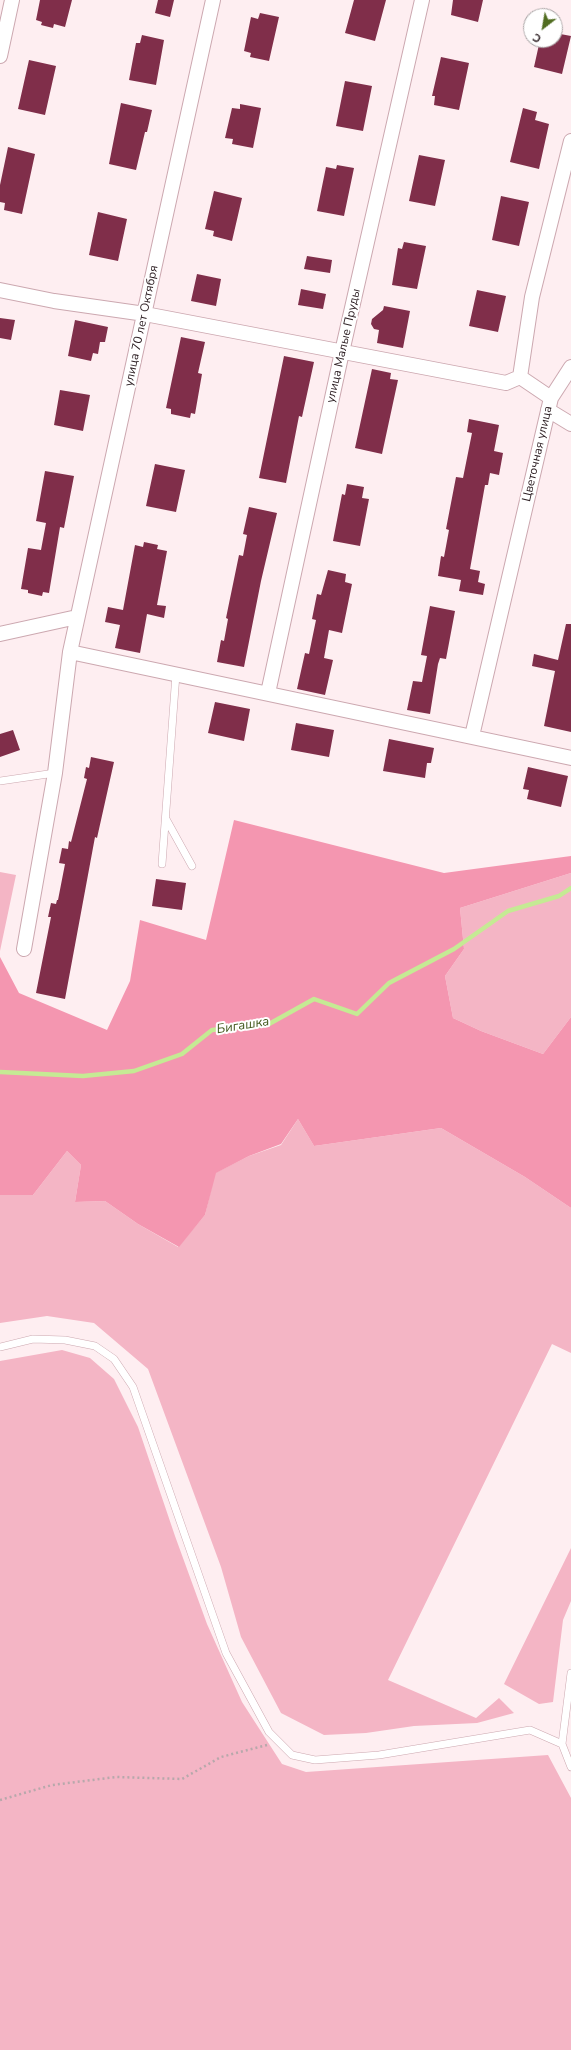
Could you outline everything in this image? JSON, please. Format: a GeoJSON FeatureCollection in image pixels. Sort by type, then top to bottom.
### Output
{"type":"FeatureCollection","features":[{"type":"Feature","properties":{"kind":"street"},"geometry":{"type":"LineString","coordinates":[[0,56],[12,0]]}},
{"type":"Feature","properties":{"kind":"street","name":"улица 70 лет Октября"},"geometry":{"type":"LineString","coordinates":[[24,949],[55,773],[70,652],[213,0]]}},
{"type":"Feature","properties":{"kind":"street","name":"улица Малые Пруды"},"geometry":{"type":"LineString","coordinates":[[268,693],[342,352],[422,0]]}},
{"type":"Feature","properties":{"kind":"street"},"geometry":{"type":"LineString","coordinates":[[0,290],[54,301],[145,314],[506,383],[520,377],[532,296],[571,141]]}},
{"type":"Feature","properties":{"kind":"street"},"geometry":{"type":"LineString","coordinates":[[571,367],[550,404],[571,424]]}},
{"type":"Feature","properties":{"kind":"street","name":"Цветочная улица"},"geometry":{"type":"LineString","coordinates":[[472,736],[550,404],[520,377]]}},
{"type":"Feature","properties":{"kind":"street"},"geometry":{"type":"LineString","coordinates":[[0,634],[77,617]]}},
{"type":"Feature","properties":{"kind":"street"},"geometry":{"type":"LineString","coordinates":[[70,652],[571,758]]}},
{"type":"Feature","properties":{"kind":"lane"},"geometry":{"type":"LineString","coordinates":[[162,864],[176,674]]}},
{"type":"Feature","properties":{"kind":"lane"},"geometry":{"type":"LineString","coordinates":[[0,781],[55,773]]}},
{"type":"Feature","properties":{"kind":"lane"},"geometry":{"type":"LineString","coordinates":[[166,819],[192,866]]}},
{"type":"Feature","properties":{"kind":"lane"},"geometry":{"type":"LineString","coordinates":[[0,1347],[33,1339],[65,1340],[94,1346],[114,1359],[133,1387],[226,1653],[269,1732],[292,1755],[315,1760],[378,1755],[530,1730],[562,1744]]}},
{"type":"Feature","properties":{"kind":"lane"},"geometry":{"type":"LineString","coordinates":[[571,1673],[562,1744],[571,1767]]}},
{"type":"Feature","properties":{"kind":"path"},"geometry":{"type":"LineString","coordinates":[[0,1800],[52,1785],[116,1777],[182,1779],[221,1757],[279,1742]]}},
{"type":"Feature","properties":{"kind":"shaded area"},"geometry":{"type":"Polygon","coordinates":[[[234,820],[444,873],[571,856],[571,873],[460,908],[464,949],[445,976],[453,1018],[481,1031],[543,1054],[571,1017],[571,1208],[525,1177],[441,1128],[314,1146],[298,1119],[281,1144],[249,1156],[216,1173],[205,1215],[179,1247],[138,1224],[105,1201],[75,1202],[81,1165],[67,1151],[33,1195],[0,1195],[0,957],[19,993],[107,1030],[130,981],[140,920],[206,940],[234,820]]]}},
{"type":"Feature","properties":{"kind":"shaded area"},"geometry":{"type":"Polygon","coordinates":[[[0,872],[16,875],[0,951],[0,872]]]}},
{"type":"Feature","properties":{"kind":"shaded area"},"geometry":{"type":"Polygon","coordinates":[[[571,873],[571,1017],[543,1054],[481,1031],[453,1018],[445,976],[464,949],[460,908],[571,873]]]}},
{"type":"Feature","properties":{"kind":"shaded area"},"geometry":{"type":"Polygon","coordinates":[[[298,1119],[314,1146],[441,1128],[525,1177],[571,1208],[571,1353],[552,1344],[388,1680],[476,1718],[499,1698],[514,1713],[477,1723],[414,1726],[366,1733],[324,1735],[281,1713],[241,1637],[221,1567],[148,1369],[94,1323],[47,1316],[0,1323],[0,1195],[33,1195],[67,1151],[81,1165],[75,1202],[105,1201],[138,1224],[178,1247],[205,1215],[215,1173],[249,1156],[281,1145],[298,1119]]]}},
{"type":"Feature","properties":{"kind":"shaded area"},"geometry":{"type":"Polygon","coordinates":[[[62,1350],[90,1358],[114,1379],[138,1427],[207,1624],[242,1702],[282,1764],[306,1772],[548,1755],[571,1798],[571,2050],[0,2050],[0,1361],[62,1350]]]}},
{"type":"Feature","properties":{"kind":"shaded area"},"geometry":{"type":"Polygon","coordinates":[[[571,1548],[571,1601],[563,1620],[553,1702],[539,1704],[504,1684],[571,1548]]]}},
{"type":"Feature","properties":{"kind":"building"},"geometry":{"type":"Polygon","coordinates":[[[40,0],[72,0],[65,27],[54,24],[53,28],[41,25],[42,22],[36,20],[40,0]]]}},
{"type":"Feature","properties":{"kind":"building"},"geometry":{"type":"Polygon","coordinates":[[[158,0],[174,0],[170,17],[155,13],[158,0]]]}},
{"type":"Feature","properties":{"kind":"building"},"geometry":{"type":"Polygon","coordinates":[[[354,0],[386,0],[375,41],[345,33],[354,0]]]}},
{"type":"Feature","properties":{"kind":"building"},"geometry":{"type":"Polygon","coordinates":[[[453,0],[483,0],[478,22],[451,15],[453,0]]]}},
{"type":"Feature","properties":{"kind":"building"},"geometry":{"type":"Polygon","coordinates":[[[260,13],[279,17],[269,61],[250,57],[251,53],[244,51],[251,17],[258,19],[260,13]]]}},
{"type":"Feature","properties":{"kind":"building"},"geometry":{"type":"Polygon","coordinates":[[[563,34],[571,36],[562,74],[534,67],[538,48],[563,48],[563,34]]]}},
{"type":"Feature","properties":{"kind":"building"},"geometry":{"type":"Polygon","coordinates":[[[142,35],[164,40],[156,85],[129,80],[136,43],[140,43],[142,35]]]}},
{"type":"Feature","properties":{"kind":"building"},"geometry":{"type":"Polygon","coordinates":[[[441,57],[469,63],[459,110],[434,105],[435,96],[432,96],[441,57]]]}},
{"type":"Feature","properties":{"kind":"building"},"geometry":{"type":"Polygon","coordinates":[[[29,60],[56,66],[45,115],[18,109],[29,60]]]}},
{"type":"Feature","properties":{"kind":"building"},"geometry":{"type":"Polygon","coordinates":[[[345,81],[372,86],[363,131],[336,126],[345,81]]]}},
{"type":"Feature","properties":{"kind":"building"},"geometry":{"type":"Polygon","coordinates":[[[121,103],[152,110],[136,170],[109,164],[121,103]]]}},
{"type":"Feature","properties":{"kind":"building"},"geometry":{"type":"Polygon","coordinates":[[[240,104],[261,108],[253,148],[232,144],[233,139],[225,138],[232,108],[240,109],[240,104]]]}},
{"type":"Feature","properties":{"kind":"building"},"geometry":{"type":"Polygon","coordinates":[[[523,108],[537,112],[535,120],[549,124],[539,169],[510,162],[523,108]]]}},
{"type":"Feature","properties":{"kind":"building"},"geometry":{"type":"Polygon","coordinates":[[[8,147],[35,154],[22,214],[4,210],[5,203],[0,202],[0,185],[8,147]]]}},
{"type":"Feature","properties":{"kind":"building"},"geometry":{"type":"Polygon","coordinates":[[[419,155],[445,160],[435,206],[409,201],[419,155]]]}},
{"type":"Feature","properties":{"kind":"building"},"geometry":{"type":"Polygon","coordinates":[[[337,165],[354,168],[344,216],[317,211],[326,167],[336,169],[337,165]]]}},
{"type":"Feature","properties":{"kind":"building"},"geometry":{"type":"Polygon","coordinates":[[[214,191],[242,198],[232,241],[213,236],[214,231],[205,229],[214,191]]]}},
{"type":"Feature","properties":{"kind":"building"},"geometry":{"type":"Polygon","coordinates":[[[501,196],[529,202],[519,246],[492,240],[501,196]]]}},
{"type":"Feature","properties":{"kind":"building"},"geometry":{"type":"Polygon","coordinates":[[[98,212],[127,219],[118,261],[89,255],[98,212]]]}},
{"type":"Feature","properties":{"kind":"building"},"geometry":{"type":"Polygon","coordinates":[[[404,242],[426,246],[417,289],[392,285],[398,248],[402,249],[404,242]]]}},
{"type":"Feature","properties":{"kind":"building"},"geometry":{"type":"Polygon","coordinates":[[[307,256],[332,260],[330,273],[304,269],[307,256]]]}},
{"type":"Feature","properties":{"kind":"building"},"geometry":{"type":"Polygon","coordinates":[[[197,274],[221,279],[216,306],[191,301],[197,274]]]}},
{"type":"Feature","properties":{"kind":"building"},"geometry":{"type":"Polygon","coordinates":[[[301,289],[326,294],[323,309],[298,305],[301,289]]]}},
{"type":"Feature","properties":{"kind":"building"},"geometry":{"type":"Polygon","coordinates":[[[477,290],[506,296],[498,332],[469,326],[477,290]]]}},
{"type":"Feature","properties":{"kind":"building"},"geometry":{"type":"Polygon","coordinates":[[[384,306],[410,311],[403,348],[377,343],[379,330],[374,329],[371,324],[372,319],[383,310],[384,306]]]}},
{"type":"Feature","properties":{"kind":"building"},"geometry":{"type":"Polygon","coordinates":[[[0,318],[15,320],[11,340],[0,338],[0,318]]]}},
{"type":"Feature","properties":{"kind":"building"},"geometry":{"type":"Polygon","coordinates":[[[75,320],[108,327],[105,342],[100,342],[98,354],[93,353],[91,361],[68,356],[75,320]]]}},
{"type":"Feature","properties":{"kind":"building"},"geometry":{"type":"Polygon","coordinates":[[[181,337],[205,342],[198,373],[202,374],[195,414],[191,413],[190,418],[171,414],[171,409],[166,408],[181,337]]]}},
{"type":"Feature","properties":{"kind":"building"},"geometry":{"type":"Polygon","coordinates":[[[284,356],[314,362],[302,417],[299,416],[286,483],[259,478],[284,356]]]}},
{"type":"Feature","properties":{"kind":"building"},"geometry":{"type":"Polygon","coordinates":[[[372,369],[391,373],[390,379],[398,380],[382,454],[355,448],[372,369]]]}},
{"type":"Feature","properties":{"kind":"building"},"geometry":{"type":"Polygon","coordinates":[[[60,390],[90,395],[83,431],[54,425],[60,390]]]}},
{"type":"Feature","properties":{"kind":"building"},"geometry":{"type":"Polygon","coordinates":[[[469,419],[499,425],[494,451],[503,453],[499,475],[490,473],[488,485],[485,485],[470,569],[480,571],[478,582],[485,584],[483,595],[459,591],[461,580],[438,576],[441,556],[444,557],[449,530],[446,529],[456,477],[463,478],[472,433],[467,432],[469,419]]]}},
{"type":"Feature","properties":{"kind":"building"},"geometry":{"type":"Polygon","coordinates":[[[155,464],[185,470],[176,512],[146,506],[155,464]]]}},
{"type":"Feature","properties":{"kind":"building"},"geometry":{"type":"Polygon","coordinates":[[[45,471],[74,476],[64,528],[60,527],[49,593],[43,592],[42,596],[28,593],[28,590],[21,589],[28,548],[41,550],[46,523],[36,521],[45,471]]]}},
{"type":"Feature","properties":{"kind":"building"},"geometry":{"type":"Polygon","coordinates":[[[347,484],[364,487],[362,498],[369,499],[360,546],[333,541],[342,494],[345,495],[347,484]]]}},
{"type":"Feature","properties":{"kind":"building"},"geometry":{"type":"Polygon","coordinates":[[[249,507],[277,513],[261,581],[244,667],[217,662],[221,640],[224,641],[228,619],[226,618],[239,555],[243,556],[247,535],[243,534],[249,507]]]}},
{"type":"Feature","properties":{"kind":"building"},"geometry":{"type":"Polygon","coordinates":[[[144,542],[158,545],[157,549],[167,551],[157,605],[166,606],[164,618],[147,614],[140,653],[115,648],[120,625],[105,622],[108,607],[123,610],[135,545],[143,547],[144,542]]]}},
{"type":"Feature","properties":{"kind":"building"},"geometry":{"type":"Polygon","coordinates":[[[328,570],[346,574],[345,582],[352,584],[342,633],[329,630],[324,658],[333,660],[325,695],[297,689],[305,653],[309,654],[316,620],[312,619],[317,594],[321,595],[328,570]]]}},
{"type":"Feature","properties":{"kind":"building"},"geometry":{"type":"Polygon","coordinates":[[[430,606],[455,611],[446,659],[440,658],[438,664],[430,714],[407,710],[413,681],[422,682],[427,656],[421,655],[430,606]]]}},
{"type":"Feature","properties":{"kind":"building"},"geometry":{"type":"Polygon","coordinates":[[[566,624],[571,624],[571,732],[544,726],[555,671],[532,666],[534,654],[558,660],[566,624]]]}},
{"type":"Feature","properties":{"kind":"building"},"geometry":{"type":"Polygon","coordinates":[[[215,702],[250,709],[244,741],[208,733],[215,702]]]}},
{"type":"Feature","properties":{"kind":"building"},"geometry":{"type":"Polygon","coordinates":[[[296,723],[334,730],[329,757],[291,750],[296,723]]]}},
{"type":"Feature","properties":{"kind":"building"},"geometry":{"type":"Polygon","coordinates":[[[13,730],[20,750],[0,757],[0,734],[13,730]]]}},
{"type":"Feature","properties":{"kind":"building"},"geometry":{"type":"Polygon","coordinates":[[[389,739],[434,748],[431,763],[427,763],[425,778],[383,771],[389,739]]]}},
{"type":"Feature","properties":{"kind":"building"},"geometry":{"type":"Polygon","coordinates":[[[91,757],[114,762],[97,838],[95,837],[65,999],[36,993],[51,917],[48,917],[51,903],[56,904],[58,900],[65,864],[59,863],[62,848],[68,849],[69,841],[71,842],[87,779],[84,778],[86,767],[89,768],[91,757]]]}},
{"type":"Feature","properties":{"kind":"building"},"geometry":{"type":"Polygon","coordinates":[[[528,767],[568,776],[561,807],[527,799],[529,790],[523,789],[528,767]]]}},
{"type":"Feature","properties":{"kind":"building"},"geometry":{"type":"Polygon","coordinates":[[[156,879],[186,883],[182,910],[152,906],[156,879]]]}},
{"type":"Feature","properties":{"kind":"waterway","name":"Бигашка"},"geometry":{"type":"LineString","coordinates":[[0,1072],[83,1076],[134,1071],[182,1054],[212,1030],[269,1024],[314,999],[357,1014],[389,983],[454,949],[508,911],[559,896],[571,888]]}}]}
